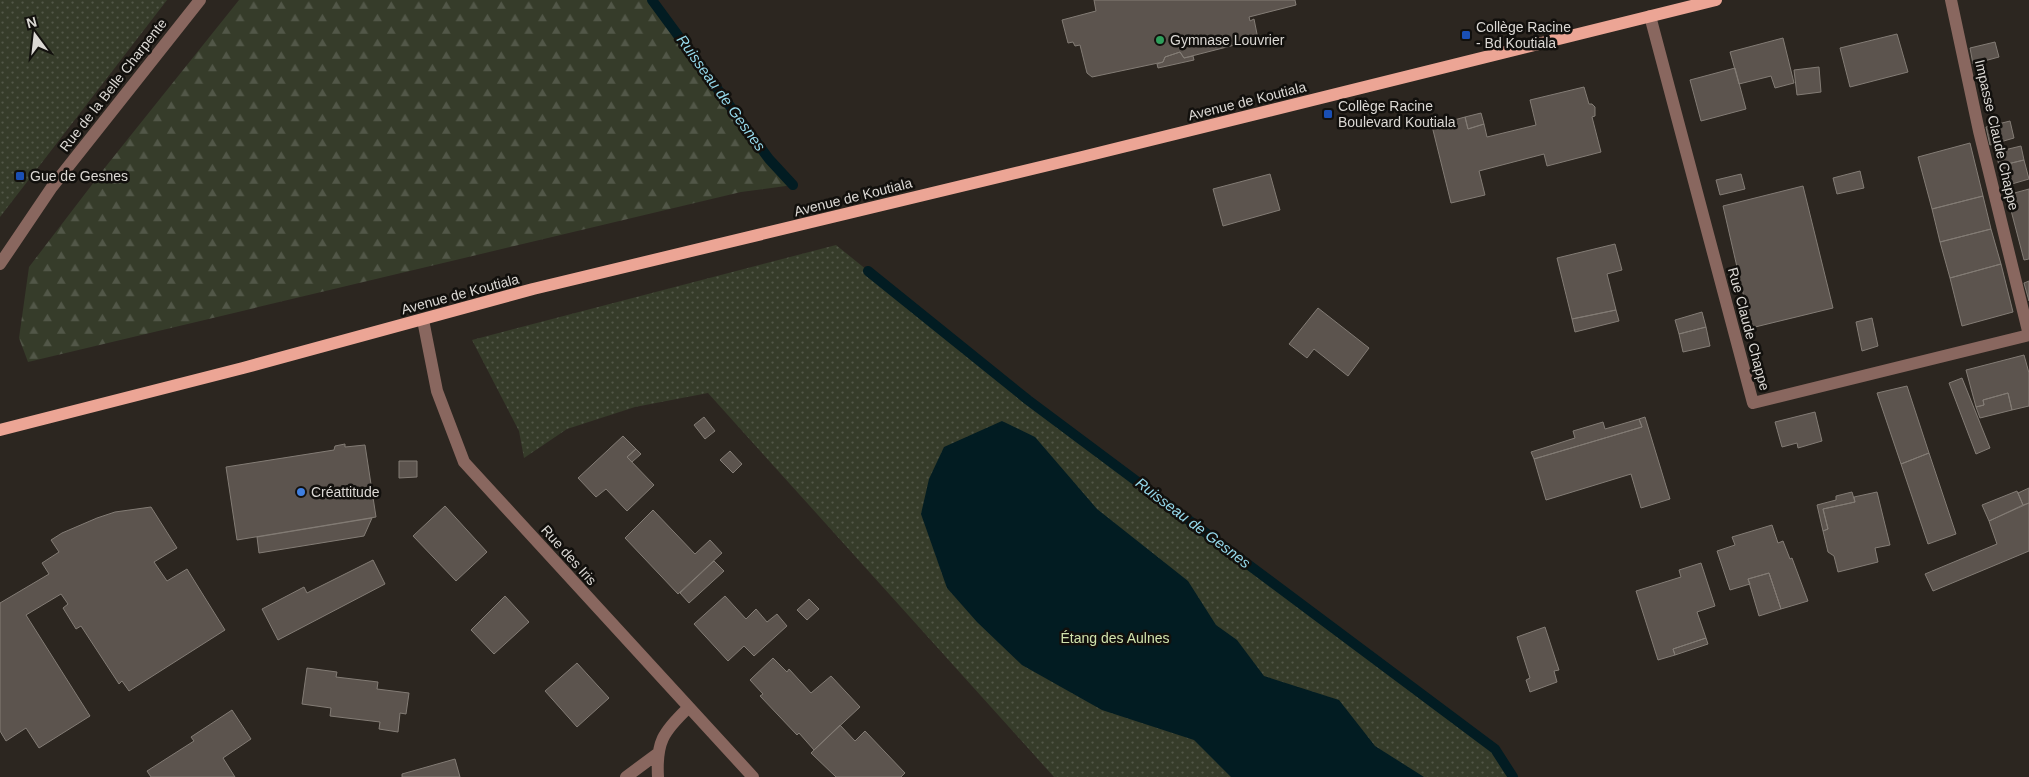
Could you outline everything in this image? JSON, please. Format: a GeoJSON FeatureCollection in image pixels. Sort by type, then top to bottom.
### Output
{"type":"FeatureCollection","features":[{"type":"Feature","properties":{"kind":"main road","name":"Avenue de Koutiala"},"geometry":{"type":"LineString","coordinates":[[0,430],[423,320],[533,289],[1072,160],[1716,0]]}},
{"type":"Feature","properties":{"kind":"street","name":"Rue de la Belle Charpente"},"geometry":{"type":"LineString","coordinates":[[0,264],[52,187],[200,0]]}},
{"type":"Feature","properties":{"kind":"street","name":"Impasse Claude Chappe"},"geometry":{"type":"LineString","coordinates":[[1951,0],[1979,131],[2029,335]]}},
{"type":"Feature","properties":{"kind":"street","name":"Rue Claude Chappe"},"geometry":{"type":"LineString","coordinates":[[1650,16],[1753,403],[2029,335]]}},
{"type":"Feature","properties":{"kind":"street","name":"Rue des Iris"},"geometry":{"type":"LineString","coordinates":[[423,320],[437,391],[464,462],[753,777]]}},
{"type":"Feature","properties":{"kind":"street"},"geometry":{"type":"LineString","coordinates":[[658,777],[657,754],[668,727],[688,708]]}},
{"type":"Feature","properties":{"kind":"street"},"geometry":{"type":"LineString","coordinates":[[626,777],[657,754]]}},
{"type":"Feature","properties":{"kind":"green space"},"geometry":{"type":"Polygon","coordinates":[[[0,0],[167,0],[0,217],[0,0]]]}},
{"type":"Feature","properties":{"kind":"green space"},"geometry":{"type":"Polygon","coordinates":[[[239,0],[652,0],[769,159],[793,185],[741,192],[28,362],[19,338],[29,267],[107,165],[239,0]]]}},
{"type":"Feature","properties":{"kind":"green space","name":"Étang des Aulnes"},"geometry":{"type":"Polygon","coordinates":[[[836,245],[1028,400],[1495,749],[1513,777],[1054,777],[708,393],[635,407],[567,429],[524,458],[519,431],[472,340],[836,245]]]}},
{"type":"Feature","properties":{"kind":"water","name":"Étang des Aulnes"},"geometry":{"type":"Polygon","coordinates":[[[1002,421],[1035,437],[1097,509],[1188,581],[1216,625],[1237,640],[1264,676],[1339,700],[1375,746],[1424,777],[1231,777],[1194,740],[1102,710],[1022,665],[977,622],[947,588],[921,514],[929,479],[944,447],[1002,421]]]}},
{"type":"Feature","properties":{"kind":"building","name":"Gymnase Louvrier"},"geometry":{"type":"Polygon","coordinates":[[[1094,0],[1295,0],[1296,5],[1249,17],[1250,21],[1254,19],[1258,39],[1184,58],[1180,52],[1165,57],[1163,62],[1092,77],[1087,73],[1080,45],[1075,46],[1073,42],[1068,43],[1062,20],[1096,11],[1094,0]]]}},
{"type":"Feature","properties":{"kind":"building"},"geometry":{"type":"Polygon","coordinates":[[[1897,34],[1908,72],[1850,87],[1840,48],[1897,34]]]}},
{"type":"Feature","properties":{"kind":"building"},"geometry":{"type":"Polygon","coordinates":[[[1783,38],[1794,83],[1775,88],[1771,76],[1739,84],[1730,52],[1783,38]]]}},
{"type":"Feature","properties":{"kind":"building"},"geometry":{"type":"Polygon","coordinates":[[[1995,42],[1999,57],[1973,64],[1970,48],[1995,42]]]}},
{"type":"Feature","properties":{"kind":"building"},"geometry":{"type":"Polygon","coordinates":[[[1180,52],[1184,58],[1193,56],[1194,60],[1158,68],[1157,64],[1163,62],[1165,57],[1180,52]]]}},
{"type":"Feature","properties":{"kind":"building"},"geometry":{"type":"Polygon","coordinates":[[[1819,67],[1821,92],[1797,95],[1794,70],[1819,67]]]}},
{"type":"Feature","properties":{"kind":"building"},"geometry":{"type":"Polygon","coordinates":[[[1735,68],[1746,109],[1701,121],[1690,80],[1735,68]]]}},
{"type":"Feature","properties":{"kind":"building"},"geometry":{"type":"Polygon","coordinates":[[[1584,87],[1589,104],[1595,107],[1595,116],[1592,117],[1601,152],[1547,166],[1544,154],[1479,171],[1485,195],[1451,203],[1432,126],[1465,117],[1468,129],[1484,124],[1487,137],[1536,125],[1530,100],[1584,87]]]}},
{"type":"Feature","properties":{"kind":"building"},"geometry":{"type":"Polygon","coordinates":[[[1481,113],[1484,124],[1468,129],[1465,117],[1481,113]]]}},
{"type":"Feature","properties":{"kind":"building"},"geometry":{"type":"Polygon","coordinates":[[[2010,121],[2014,138],[1990,145],[1986,127],[2010,121]]]}},
{"type":"Feature","properties":{"kind":"building"},"geometry":{"type":"Polygon","coordinates":[[[1970,143],[1983,196],[1932,209],[1918,157],[1970,143]]]}},
{"type":"Feature","properties":{"kind":"building"},"geometry":{"type":"Polygon","coordinates":[[[2021,146],[2024,160],[1999,166],[1996,152],[2021,146]]]}},
{"type":"Feature","properties":{"kind":"building"},"geometry":{"type":"Polygon","coordinates":[[[2024,160],[2029,179],[2005,186],[1999,166],[2024,160]]]}},
{"type":"Feature","properties":{"kind":"building"},"geometry":{"type":"Polygon","coordinates":[[[1860,171],[1864,188],[1837,194],[1833,178],[1860,171]]]}},
{"type":"Feature","properties":{"kind":"building"},"geometry":{"type":"Polygon","coordinates":[[[1270,174],[1280,210],[1223,226],[1213,189],[1270,174]]]}},
{"type":"Feature","properties":{"kind":"building"},"geometry":{"type":"Polygon","coordinates":[[[1741,174],[1745,189],[1720,195],[1716,180],[1741,174]]]}},
{"type":"Feature","properties":{"kind":"building"},"geometry":{"type":"Polygon","coordinates":[[[1803,186],[1833,308],[1751,328],[1723,206],[1803,186]]]}},
{"type":"Feature","properties":{"kind":"building"},"geometry":{"type":"Polygon","coordinates":[[[2029,189],[2029,259],[2024,260],[2007,195],[2029,189]]]}},
{"type":"Feature","properties":{"kind":"building"},"geometry":{"type":"Polygon","coordinates":[[[1983,196],[1991,229],[1940,242],[1932,209],[1983,196]]]}},
{"type":"Feature","properties":{"kind":"building"},"geometry":{"type":"Polygon","coordinates":[[[1991,229],[2001,264],[1950,278],[1940,242],[1991,229]]]}},
{"type":"Feature","properties":{"kind":"building"},"geometry":{"type":"Polygon","coordinates":[[[1615,244],[1622,270],[1607,274],[1616,310],[1572,319],[1557,258],[1615,244]]]}},
{"type":"Feature","properties":{"kind":"building"},"geometry":{"type":"Polygon","coordinates":[[[2001,264],[2013,312],[1962,326],[1950,278],[2001,264]]]}},
{"type":"Feature","properties":{"kind":"building"},"geometry":{"type":"Polygon","coordinates":[[[2029,281],[2029,301],[2024,283],[2029,281]]]}},
{"type":"Feature","properties":{"kind":"building"},"geometry":{"type":"Polygon","coordinates":[[[1318,308],[1369,348],[1348,376],[1314,349],[1307,358],[1289,344],[1318,308]]]}},
{"type":"Feature","properties":{"kind":"building"},"geometry":{"type":"Polygon","coordinates":[[[1616,310],[1619,321],[1575,332],[1572,319],[1616,310]]]}},
{"type":"Feature","properties":{"kind":"building"},"geometry":{"type":"Polygon","coordinates":[[[1702,312],[1706,327],[1679,334],[1675,320],[1702,312]]]}},
{"type":"Feature","properties":{"kind":"building"},"geometry":{"type":"Polygon","coordinates":[[[1872,318],[1878,346],[1862,351],[1856,322],[1872,318]]]}},
{"type":"Feature","properties":{"kind":"building"},"geometry":{"type":"Polygon","coordinates":[[[1706,327],[1710,346],[1683,352],[1679,334],[1706,327]]]}},
{"type":"Feature","properties":{"kind":"building"},"geometry":{"type":"Polygon","coordinates":[[[2024,355],[2029,373],[2029,406],[2012,410],[2008,393],[1983,400],[1984,405],[1976,407],[1966,370],[2024,355]]]}},
{"type":"Feature","properties":{"kind":"building"},"geometry":{"type":"Polygon","coordinates":[[[1962,378],[1990,448],[1976,454],[1949,383],[1962,378]]]}},
{"type":"Feature","properties":{"kind":"building"},"geometry":{"type":"Polygon","coordinates":[[[1907,386],[1929,453],[1901,464],[1877,393],[1907,386]]]}},
{"type":"Feature","properties":{"kind":"building"},"geometry":{"type":"Polygon","coordinates":[[[2008,393],[2012,410],[1980,418],[1976,407],[1984,405],[1983,400],[2008,393]]]}},
{"type":"Feature","properties":{"kind":"building"},"geometry":{"type":"Polygon","coordinates":[[[1815,412],[1822,441],[1798,448],[1797,443],[1782,447],[1775,422],[1815,412]]]}},
{"type":"Feature","properties":{"kind":"building"},"geometry":{"type":"Polygon","coordinates":[[[704,417],[715,431],[705,439],[694,425],[704,417]]]}},
{"type":"Feature","properties":{"kind":"building"},"geometry":{"type":"Polygon","coordinates":[[[1645,417],[1670,499],[1641,508],[1631,474],[1546,500],[1534,459],[1642,427],[1639,419],[1645,417]]]}},
{"type":"Feature","properties":{"kind":"building"},"geometry":{"type":"Polygon","coordinates":[[[1639,419],[1642,427],[1534,459],[1531,452],[1575,438],[1573,431],[1603,422],[1605,429],[1639,419]]]}},
{"type":"Feature","properties":{"kind":"building"},"geometry":{"type":"Polygon","coordinates":[[[623,436],[636,449],[627,457],[654,485],[627,511],[606,489],[596,497],[578,478],[623,436]]]}},
{"type":"Feature","properties":{"kind":"building","name":"Créattitude"},"geometry":{"type":"Polygon","coordinates":[[[345,444],[345,447],[365,445],[376,517],[237,540],[226,467],[334,450],[335,446],[345,444]]]}},
{"type":"Feature","properties":{"kind":"building"},"geometry":{"type":"Polygon","coordinates":[[[636,449],[641,454],[632,462],[627,457],[636,449]]]}},
{"type":"Feature","properties":{"kind":"building"},"geometry":{"type":"Polygon","coordinates":[[[730,451],[742,464],[733,473],[720,460],[730,451]]]}},
{"type":"Feature","properties":{"kind":"building"},"geometry":{"type":"Polygon","coordinates":[[[1929,453],[1956,534],[1928,544],[1901,464],[1929,453]]]}},
{"type":"Feature","properties":{"kind":"building"},"geometry":{"type":"Polygon","coordinates":[[[399,461],[417,461],[417,477],[399,478],[399,461]]]}},
{"type":"Feature","properties":{"kind":"building"},"geometry":{"type":"Polygon","coordinates":[[[2029,488],[2029,503],[2023,505],[2018,493],[2029,488]]]}},
{"type":"Feature","properties":{"kind":"building"},"geometry":{"type":"Polygon","coordinates":[[[2017,491],[2023,505],[1989,521],[1982,505],[2017,491]]]}},
{"type":"Feature","properties":{"kind":"building"},"geometry":{"type":"Polygon","coordinates":[[[1852,492],[1855,502],[1823,509],[1828,529],[1823,531],[1817,505],[1836,500],[1836,496],[1852,492]]]}},
{"type":"Feature","properties":{"kind":"building"},"geometry":{"type":"Polygon","coordinates":[[[1877,492],[1890,545],[1875,548],[1878,562],[1838,572],[1834,556],[1828,552],[1823,531],[1828,529],[1823,509],[1855,502],[1854,497],[1877,492]]]}},
{"type":"Feature","properties":{"kind":"building"},"geometry":{"type":"Polygon","coordinates":[[[2029,503],[2029,551],[1933,591],[1925,574],[1997,544],[1989,521],[2029,503]]]}},
{"type":"Feature","properties":{"kind":"building"},"geometry":{"type":"Polygon","coordinates":[[[445,506],[487,552],[456,581],[413,536],[445,506]]]}},
{"type":"Feature","properties":{"kind":"building"},"geometry":{"type":"Polygon","coordinates":[[[151,507],[177,548],[154,562],[167,581],[187,569],[225,630],[129,691],[122,681],[119,684],[81,626],[76,629],[63,608],[68,604],[61,594],[26,615],[90,716],[39,748],[26,728],[6,741],[0,731],[0,603],[49,574],[42,563],[59,552],[51,540],[62,533],[115,512],[151,507]]]}},
{"type":"Feature","properties":{"kind":"building"},"geometry":{"type":"Polygon","coordinates":[[[653,510],[695,554],[710,540],[722,553],[678,594],[625,538],[653,510]]]}},
{"type":"Feature","properties":{"kind":"building"},"geometry":{"type":"Polygon","coordinates":[[[372,518],[364,536],[259,553],[257,537],[372,518]]]}},
{"type":"Feature","properties":{"kind":"building"},"geometry":{"type":"Polygon","coordinates":[[[1772,525],[1778,543],[1783,541],[1790,559],[1792,558],[1808,601],[1781,609],[1769,573],[1748,579],[1750,584],[1730,590],[1717,551],[1735,545],[1732,537],[1772,525]]]}},
{"type":"Feature","properties":{"kind":"building"},"geometry":{"type":"Polygon","coordinates":[[[373,560],[385,584],[278,640],[262,609],[304,587],[307,593],[373,560]]]}},
{"type":"Feature","properties":{"kind":"building"},"geometry":{"type":"Polygon","coordinates":[[[714,561],[724,571],[689,603],[680,593],[714,561]]]}},
{"type":"Feature","properties":{"kind":"building"},"geometry":{"type":"Polygon","coordinates":[[[1701,563],[1715,606],[1697,612],[1706,638],[1673,649],[1675,655],[1658,660],[1636,591],[1681,577],[1679,570],[1701,563]]]}},
{"type":"Feature","properties":{"kind":"building"},"geometry":{"type":"Polygon","coordinates":[[[1769,573],[1781,609],[1759,616],[1748,579],[1769,573]]]}},
{"type":"Feature","properties":{"kind":"building"},"geometry":{"type":"Polygon","coordinates":[[[505,596],[529,622],[494,654],[471,630],[505,596]]]}},
{"type":"Feature","properties":{"kind":"building"},"geometry":{"type":"Polygon","coordinates":[[[725,596],[746,619],[756,609],[767,622],[777,614],[787,626],[754,656],[744,646],[728,661],[694,624],[725,596]]]}},
{"type":"Feature","properties":{"kind":"building"},"geometry":{"type":"Polygon","coordinates":[[[809,599],[819,609],[807,620],[797,610],[809,599]]]}},
{"type":"Feature","properties":{"kind":"building"},"geometry":{"type":"Polygon","coordinates":[[[1545,627],[1559,670],[1554,671],[1557,682],[1530,692],[1526,680],[1530,678],[1517,637],[1545,627]]]}},
{"type":"Feature","properties":{"kind":"building"},"geometry":{"type":"Polygon","coordinates":[[[1706,638],[1708,644],[1675,655],[1673,649],[1706,638]]]}},
{"type":"Feature","properties":{"kind":"building"},"geometry":{"type":"Polygon","coordinates":[[[773,658],[787,672],[789,669],[811,693],[831,676],[860,707],[814,750],[760,696],[763,694],[750,680],[773,658]]]}},
{"type":"Feature","properties":{"kind":"building"},"geometry":{"type":"Polygon","coordinates":[[[577,663],[609,698],[577,727],[545,691],[577,663]]]}},
{"type":"Feature","properties":{"kind":"building"},"geometry":{"type":"Polygon","coordinates":[[[307,668],[337,672],[336,677],[378,682],[377,689],[409,693],[406,714],[400,713],[398,732],[379,729],[380,722],[330,716],[331,708],[302,704],[307,668]]]}},
{"type":"Feature","properties":{"kind":"building"},"geometry":{"type":"Polygon","coordinates":[[[232,710],[251,739],[223,758],[235,777],[151,777],[147,771],[194,741],[191,737],[232,710]]]}},
{"type":"Feature","properties":{"kind":"building"},"geometry":{"type":"Polygon","coordinates":[[[840,725],[855,741],[865,731],[905,773],[901,777],[836,777],[811,753],[840,725]]]}},
{"type":"Feature","properties":{"kind":"building"},"geometry":{"type":"Polygon","coordinates":[[[455,759],[460,777],[402,777],[402,774],[455,759]]]}},
{"type":"Feature","properties":{"kind":"waterway","name":"Ruisseau de Gesnes"},"geometry":{"type":"LineString","coordinates":[[652,0],[769,159],[793,185]]}},
{"type":"Feature","properties":{"kind":"waterway","name":"Ruisseau de Gesnes"},"geometry":{"type":"LineString","coordinates":[[868,271],[1028,400],[1495,749],[1513,777]]}},
{"type":"Feature","properties":{"kind":"place","name":"Collège Racine - Bd Koutiala"},"geometry":{"type":"Point","coordinates":[1466,35]}},
{"type":"Feature","properties":{"kind":"place","name":"Gymnase Louvrier"},"geometry":{"type":"Point","coordinates":[1160,40]}},
{"type":"Feature","properties":{"kind":"place","name":"Collège Racine Boulevard Koutiala"},"geometry":{"type":"Point","coordinates":[1328,114]}},
{"type":"Feature","properties":{"kind":"place","name":"Gue de Gesnes"},"geometry":{"type":"Point","coordinates":[20,176]}},
{"type":"Feature","properties":{"kind":"place","name":"Créattitude"},"geometry":{"type":"Point","coordinates":[301,492]}}]}
